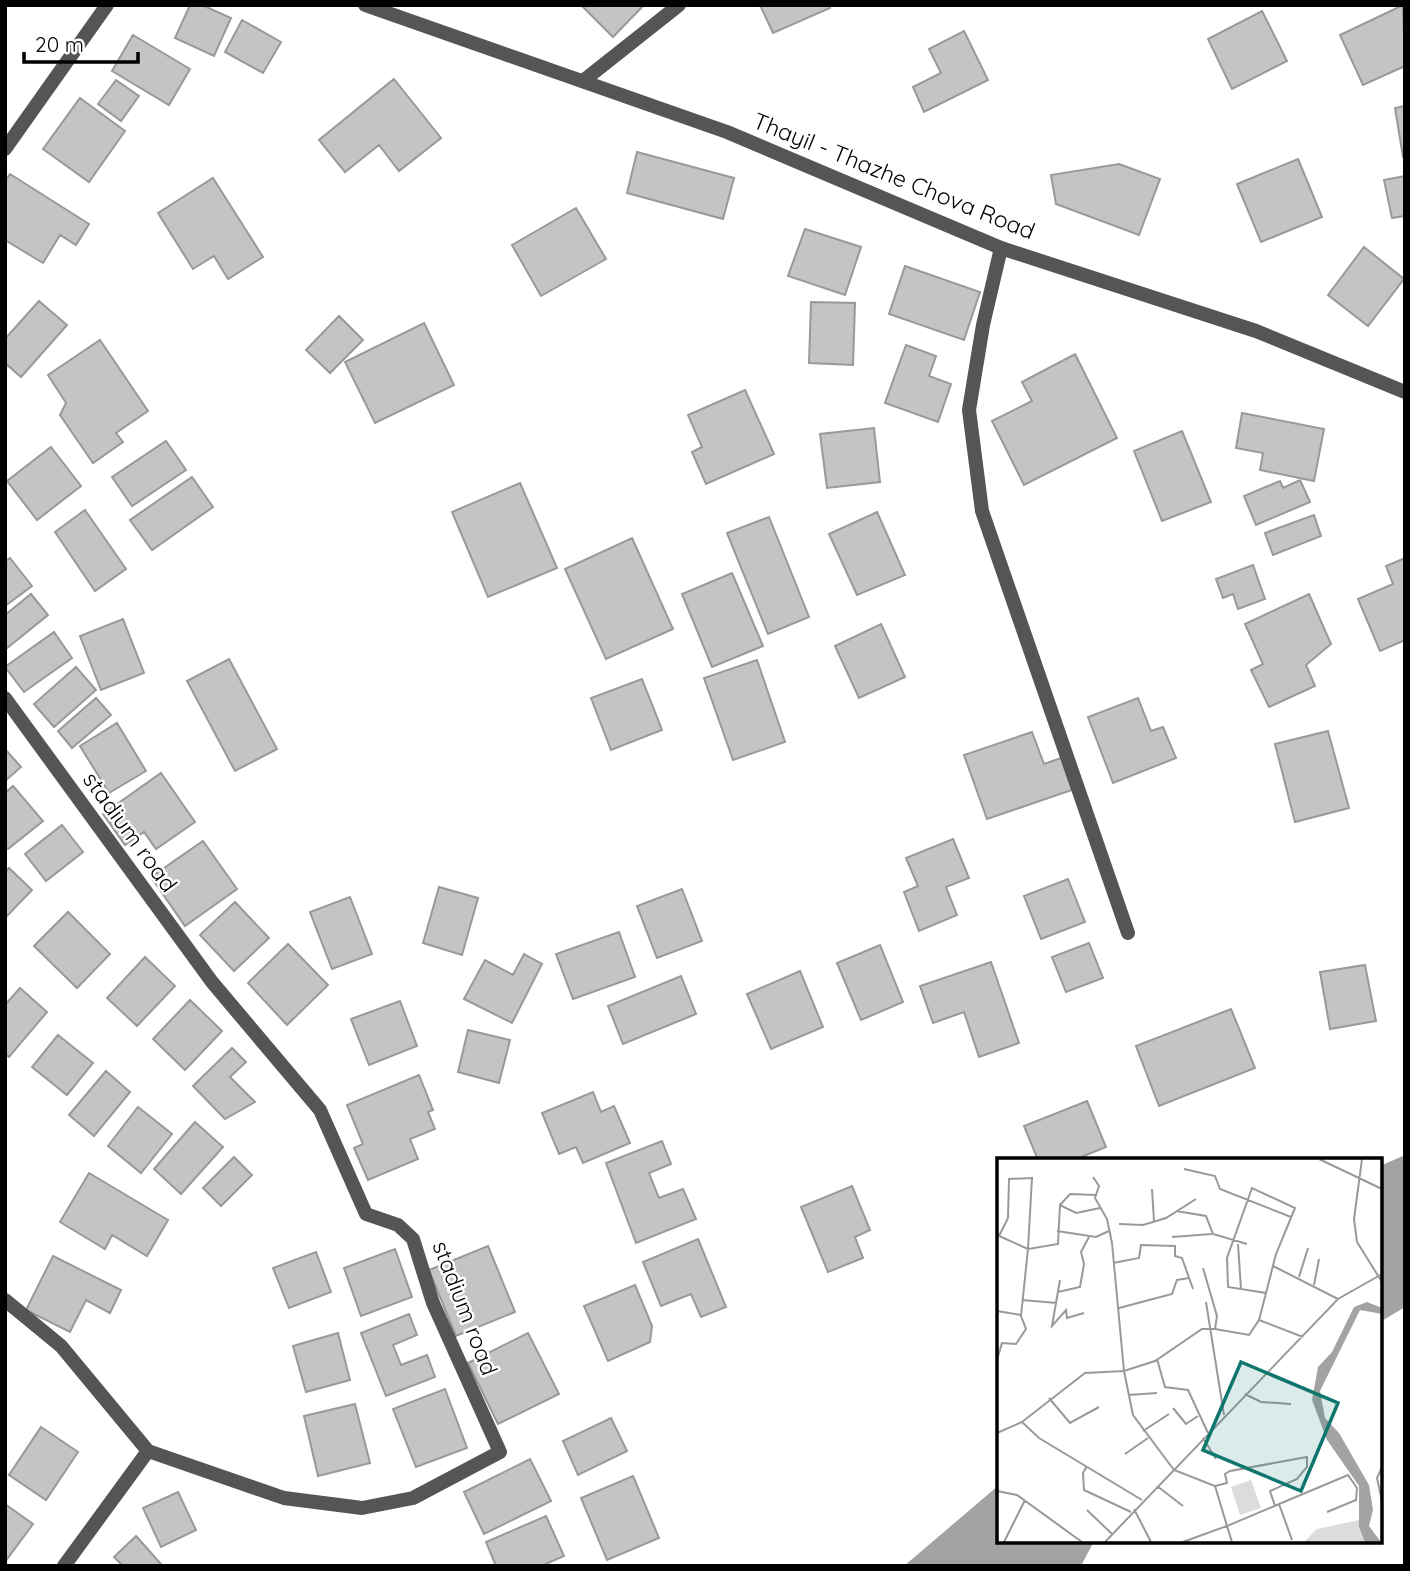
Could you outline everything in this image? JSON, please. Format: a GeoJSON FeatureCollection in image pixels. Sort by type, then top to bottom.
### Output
{"type":"FeatureCollection","features":[{"type":"Feature","properties":{"kind":"street"},"geometry":{"type":"LineString","coordinates":[[5,149],[107,5]]}},
{"type":"Feature","properties":{"kind":"street","name":"Thayil - Thazhe Chova Road"},"geometry":{"type":"LineString","coordinates":[[365,5],[727,132],[1001,248],[1256,331],[1405,392]]}},
{"type":"Feature","properties":{"kind":"street"},"geometry":{"type":"LineString","coordinates":[[583,81],[679,5]]}},
{"type":"Feature","properties":{"kind":"street"},"geometry":{"type":"LineString","coordinates":[[1001,248],[983,325],[969,410],[982,511],[1128,933]]}},
{"type":"Feature","properties":{"kind":"street","name":"stadium road"},"geometry":{"type":"LineString","coordinates":[[5,698],[212,982],[320,1110],[366,1213],[398,1225],[413,1239],[433,1303],[500,1452],[413,1497],[362,1508],[284,1498],[148,1451]]}},
{"type":"Feature","properties":{"kind":"street"},"geometry":{"type":"LineString","coordinates":[[5,1300],[61,1346],[148,1451],[64,1566]]}},
{"type":"Feature","properties":{"kind":"shaded area"},"geometry":{"type":"Polygon","coordinates":[[[1405,1155],[1405,1307],[1382,1321],[1382,1165],[1405,1155]]]}},
{"type":"Feature","properties":{"kind":"shaded area"},"geometry":{"type":"Polygon","coordinates":[[[997,1487],[997,1543],[1093,1543],[1081,1566],[904,1566],[997,1487]]]}},
{"type":"Feature","properties":{"kind":"building"},"geometry":{"type":"Polygon","coordinates":[[[190,5],[202,5],[231,18],[214,56],[175,38],[190,5]]]}},
{"type":"Feature","properties":{"kind":"building"},"geometry":{"type":"Polygon","coordinates":[[[581,5],[644,5],[613,37],[581,5]]]}},
{"type":"Feature","properties":{"kind":"building"},"geometry":{"type":"Polygon","coordinates":[[[760,5],[829,5],[830,8],[773,33],[760,5]]]}},
{"type":"Feature","properties":{"kind":"building"},"geometry":{"type":"Polygon","coordinates":[[[1403,5],[1405,66],[1363,85],[1340,35],[1403,5]]]}},
{"type":"Feature","properties":{"kind":"building"},"geometry":{"type":"Polygon","coordinates":[[[1262,11],[1287,61],[1232,89],[1208,39],[1262,11]]]}},
{"type":"Feature","properties":{"kind":"building"},"geometry":{"type":"Polygon","coordinates":[[[242,20],[281,42],[263,73],[225,52],[242,20]]]}},
{"type":"Feature","properties":{"kind":"building"},"geometry":{"type":"Polygon","coordinates":[[[964,31],[988,80],[924,112],[913,87],[941,73],[929,49],[964,31]]]}},
{"type":"Feature","properties":{"kind":"building"},"geometry":{"type":"Polygon","coordinates":[[[133,35],[190,69],[169,105],[112,71],[133,35]]]}},
{"type":"Feature","properties":{"kind":"building"},"geometry":{"type":"Polygon","coordinates":[[[394,79],[441,138],[399,171],[379,145],[345,172],[319,140],[394,79]]]}},
{"type":"Feature","properties":{"kind":"building"},"geometry":{"type":"Polygon","coordinates":[[[116,80],[139,96],[121,121],[98,104],[116,80]]]}},
{"type":"Feature","properties":{"kind":"building"},"geometry":{"type":"Polygon","coordinates":[[[80,98],[125,131],[89,182],[43,149],[80,98]]]}},
{"type":"Feature","properties":{"kind":"building"},"geometry":{"type":"Polygon","coordinates":[[[1405,106],[1405,157],[1403,157],[1395,108],[1405,106]]]}},
{"type":"Feature","properties":{"kind":"building"},"geometry":{"type":"Polygon","coordinates":[[[637,152],[734,178],[723,219],[627,193],[637,152]]]}},
{"type":"Feature","properties":{"kind":"building"},"geometry":{"type":"Polygon","coordinates":[[[1298,159],[1322,217],[1261,242],[1237,184],[1298,159]]]}},
{"type":"Feature","properties":{"kind":"building"},"geometry":{"type":"Polygon","coordinates":[[[1119,164],[1160,179],[1139,235],[1056,204],[1051,175],[1119,164]]]}},
{"type":"Feature","properties":{"kind":"building"},"geometry":{"type":"Polygon","coordinates":[[[10,174],[89,224],[76,245],[60,235],[43,263],[5,240],[5,181],[10,174]]]}},
{"type":"Feature","properties":{"kind":"building"},"geometry":{"type":"Polygon","coordinates":[[[1405,176],[1405,216],[1392,218],[1384,180],[1405,176]]]}},
{"type":"Feature","properties":{"kind":"building"},"geometry":{"type":"Polygon","coordinates":[[[213,178],[263,257],[228,279],[214,256],[193,269],[158,213],[213,178]]]}},
{"type":"Feature","properties":{"kind":"building"},"geometry":{"type":"Polygon","coordinates":[[[576,208],[606,259],[541,296],[512,245],[576,208]]]}},
{"type":"Feature","properties":{"kind":"building"},"geometry":{"type":"Polygon","coordinates":[[[805,229],[861,247],[845,295],[788,276],[805,229]]]}},
{"type":"Feature","properties":{"kind":"building"},"geometry":{"type":"Polygon","coordinates":[[[1364,247],[1404,279],[1368,326],[1328,295],[1364,247]]]}},
{"type":"Feature","properties":{"kind":"building"},"geometry":{"type":"Polygon","coordinates":[[[905,266],[980,292],[964,340],[889,314],[905,266]]]}},
{"type":"Feature","properties":{"kind":"building"},"geometry":{"type":"Polygon","coordinates":[[[39,301],[67,325],[21,377],[5,363],[5,339],[39,301]]]}},
{"type":"Feature","properties":{"kind":"building"},"geometry":{"type":"Polygon","coordinates":[[[811,302],[855,303],[853,365],[809,363],[811,302]]]}},
{"type":"Feature","properties":{"kind":"building"},"geometry":{"type":"Polygon","coordinates":[[[339,316],[363,340],[330,373],[306,350],[339,316]]]}},
{"type":"Feature","properties":{"kind":"building"},"geometry":{"type":"Polygon","coordinates":[[[424,323],[454,385],[375,423],[345,362],[424,323]]]}},
{"type":"Feature","properties":{"kind":"building"},"geometry":{"type":"Polygon","coordinates":[[[100,340],[148,411],[116,433],[123,442],[93,463],[60,415],[66,403],[48,375],[100,340]]]}},
{"type":"Feature","properties":{"kind":"building"},"geometry":{"type":"Polygon","coordinates":[[[906,345],[936,356],[929,376],[951,384],[938,422],[885,403],[906,345]]]}},
{"type":"Feature","properties":{"kind":"building"},"geometry":{"type":"Polygon","coordinates":[[[1075,354],[1117,438],[1024,485],[992,421],[1032,401],[1022,382],[1075,354]]]}},
{"type":"Feature","properties":{"kind":"building"},"geometry":{"type":"Polygon","coordinates":[[[745,390],[774,454],[706,484],[692,452],[702,447],[688,415],[745,390]]]}},
{"type":"Feature","properties":{"kind":"building"},"geometry":{"type":"Polygon","coordinates":[[[1242,413],[1324,429],[1314,481],[1260,470],[1263,453],[1236,448],[1242,413]]]}},
{"type":"Feature","properties":{"kind":"building"},"geometry":{"type":"Polygon","coordinates":[[[874,428],[880,482],[827,488],[820,434],[874,428]]]}},
{"type":"Feature","properties":{"kind":"building"},"geometry":{"type":"Polygon","coordinates":[[[1182,431],[1211,502],[1162,521],[1134,451],[1182,431]]]}},
{"type":"Feature","properties":{"kind":"building"},"geometry":{"type":"Polygon","coordinates":[[[166,441],[186,470],[132,506],[112,477],[166,441]]]}},
{"type":"Feature","properties":{"kind":"building"},"geometry":{"type":"Polygon","coordinates":[[[51,447],[81,486],[37,520],[7,481],[51,447]]]}},
{"type":"Feature","properties":{"kind":"building"},"geometry":{"type":"Polygon","coordinates":[[[192,477],[213,507],[152,550],[130,520],[192,477]]]}},
{"type":"Feature","properties":{"kind":"building"},"geometry":{"type":"Polygon","coordinates":[[[1300,480],[1310,502],[1256,525],[1244,496],[1280,481],[1283,488],[1300,480]]]}},
{"type":"Feature","properties":{"kind":"building"},"geometry":{"type":"Polygon","coordinates":[[[520,483],[557,568],[488,597],[452,512],[520,483]]]}},
{"type":"Feature","properties":{"kind":"building"},"geometry":{"type":"Polygon","coordinates":[[[85,510],[126,569],[95,591],[55,532],[85,510]]]}},
{"type":"Feature","properties":{"kind":"building"},"geometry":{"type":"Polygon","coordinates":[[[877,512],[905,575],[857,595],[829,534],[877,512]]]}},
{"type":"Feature","properties":{"kind":"building"},"geometry":{"type":"Polygon","coordinates":[[[1314,515],[1321,536],[1273,555],[1265,533],[1314,515]]]}},
{"type":"Feature","properties":{"kind":"building"},"geometry":{"type":"Polygon","coordinates":[[[769,517],[809,617],[768,634],[727,533],[769,517]]]}},
{"type":"Feature","properties":{"kind":"building"},"geometry":{"type":"Polygon","coordinates":[[[632,538],[673,629],[606,659],[565,569],[632,538]]]}},
{"type":"Feature","properties":{"kind":"building"},"geometry":{"type":"Polygon","coordinates":[[[10,558],[32,586],[5,606],[5,561],[10,558]]]}},
{"type":"Feature","properties":{"kind":"building"},"geometry":{"type":"Polygon","coordinates":[[[1405,558],[1405,640],[1380,651],[1358,599],[1393,584],[1386,566],[1405,558]]]}},
{"type":"Feature","properties":{"kind":"building"},"geometry":{"type":"Polygon","coordinates":[[[1253,565],[1265,599],[1238,609],[1233,594],[1223,598],[1216,579],[1253,565]]]}},
{"type":"Feature","properties":{"kind":"building"},"geometry":{"type":"Polygon","coordinates":[[[732,573],[763,646],[712,667],[682,594],[732,573]]]}},
{"type":"Feature","properties":{"kind":"building"},"geometry":{"type":"Polygon","coordinates":[[[31,594],[48,615],[6,649],[5,615],[31,594]]]}},
{"type":"Feature","properties":{"kind":"building"},"geometry":{"type":"Polygon","coordinates":[[[1309,594],[1331,644],[1306,665],[1315,686],[1269,707],[1251,670],[1263,664],[1245,624],[1309,594]]]}},
{"type":"Feature","properties":{"kind":"building"},"geometry":{"type":"Polygon","coordinates":[[[123,619],[144,673],[101,690],[80,636],[123,619]]]}},
{"type":"Feature","properties":{"kind":"building"},"geometry":{"type":"Polygon","coordinates":[[[881,624],[905,677],[859,698],[835,646],[881,624]]]}},
{"type":"Feature","properties":{"kind":"building"},"geometry":{"type":"Polygon","coordinates":[[[54,632],[72,658],[24,692],[5,667],[54,632]]]}},
{"type":"Feature","properties":{"kind":"building"},"geometry":{"type":"Polygon","coordinates":[[[229,659],[277,749],[235,771],[187,681],[229,659]]]}},
{"type":"Feature","properties":{"kind":"building"},"geometry":{"type":"Polygon","coordinates":[[[757,660],[785,742],[733,760],[704,678],[757,660]]]}},
{"type":"Feature","properties":{"kind":"building"},"geometry":{"type":"Polygon","coordinates":[[[76,667],[96,690],[54,727],[34,704],[76,667]]]}},
{"type":"Feature","properties":{"kind":"building"},"geometry":{"type":"Polygon","coordinates":[[[642,679],[662,730],[611,750],[591,698],[642,679]]]}},
{"type":"Feature","properties":{"kind":"building"},"geometry":{"type":"Polygon","coordinates":[[[96,698],[111,715],[72,748],[58,731],[96,698]]]}},
{"type":"Feature","properties":{"kind":"building"},"geometry":{"type":"Polygon","coordinates":[[[1138,698],[1151,731],[1163,727],[1176,758],[1113,783],[1088,717],[1138,698]]]}},
{"type":"Feature","properties":{"kind":"building"},"geometry":{"type":"Polygon","coordinates":[[[117,723],[146,771],[109,793],[80,746],[117,723]]]}},
{"type":"Feature","properties":{"kind":"building"},"geometry":{"type":"Polygon","coordinates":[[[1328,731],[1349,808],[1295,822],[1275,744],[1328,731]]]}},
{"type":"Feature","properties":{"kind":"building"},"geometry":{"type":"Polygon","coordinates":[[[1032,732],[1044,764],[1061,758],[1072,790],[987,819],[964,755],[1032,732]]]}},
{"type":"Feature","properties":{"kind":"building"},"geometry":{"type":"Polygon","coordinates":[[[5,749],[21,767],[5,781],[5,749]]]}},
{"type":"Feature","properties":{"kind":"building"},"geometry":{"type":"Polygon","coordinates":[[[161,773],[195,822],[156,849],[144,832],[125,845],[103,814],[161,773]]]}},
{"type":"Feature","properties":{"kind":"building"},"geometry":{"type":"Polygon","coordinates":[[[13,786],[43,821],[8,849],[5,847],[5,793],[13,786]]]}},
{"type":"Feature","properties":{"kind":"building"},"geometry":{"type":"Polygon","coordinates":[[[62,825],[83,852],[46,881],[25,854],[62,825]]]}},
{"type":"Feature","properties":{"kind":"building"},"geometry":{"type":"Polygon","coordinates":[[[953,839],[969,878],[946,887],[957,915],[919,931],[904,892],[918,886],[906,858],[953,839]]]}},
{"type":"Feature","properties":{"kind":"building"},"geometry":{"type":"Polygon","coordinates":[[[203,841],[237,889],[185,926],[151,877],[203,841]]]}},
{"type":"Feature","properties":{"kind":"building"},"geometry":{"type":"Polygon","coordinates":[[[9,868],[32,890],[5,918],[5,872],[9,868]]]}},
{"type":"Feature","properties":{"kind":"building"},"geometry":{"type":"Polygon","coordinates":[[[1068,879],[1085,922],[1041,939],[1024,896],[1068,879]]]}},
{"type":"Feature","properties":{"kind":"building"},"geometry":{"type":"Polygon","coordinates":[[[439,887],[478,898],[462,955],[423,943],[439,887]]]}},
{"type":"Feature","properties":{"kind":"building"},"geometry":{"type":"Polygon","coordinates":[[[682,889],[702,941],[657,958],[637,906],[682,889]]]}},
{"type":"Feature","properties":{"kind":"building"},"geometry":{"type":"Polygon","coordinates":[[[350,897],[372,954],[332,969],[310,912],[350,897]]]}},
{"type":"Feature","properties":{"kind":"building"},"geometry":{"type":"Polygon","coordinates":[[[235,902],[269,938],[234,971],[200,935],[235,902]]]}},
{"type":"Feature","properties":{"kind":"building"},"geometry":{"type":"Polygon","coordinates":[[[68,912],[110,954],[77,988],[34,946],[68,912]]]}},
{"type":"Feature","properties":{"kind":"building"},"geometry":{"type":"Polygon","coordinates":[[[619,932],[635,977],[573,999],[556,954],[619,932]]]}},
{"type":"Feature","properties":{"kind":"building"},"geometry":{"type":"Polygon","coordinates":[[[1089,943],[1103,978],[1066,992],[1052,957],[1089,943]]]}},
{"type":"Feature","properties":{"kind":"building"},"geometry":{"type":"Polygon","coordinates":[[[288,944],[328,985],[287,1025],[248,983],[288,944]]]}},
{"type":"Feature","properties":{"kind":"building"},"geometry":{"type":"Polygon","coordinates":[[[880,945],[903,1002],[861,1020],[837,963],[880,945]]]}},
{"type":"Feature","properties":{"kind":"building"},"geometry":{"type":"Polygon","coordinates":[[[524,954],[542,964],[512,1023],[464,999],[485,960],[513,975],[524,954]]]}},
{"type":"Feature","properties":{"kind":"building"},"geometry":{"type":"Polygon","coordinates":[[[145,957],[175,986],[137,1026],[107,998],[145,957]]]}},
{"type":"Feature","properties":{"kind":"building"},"geometry":{"type":"Polygon","coordinates":[[[991,962],[1019,1043],[979,1057],[964,1012],[933,1023],[920,986],[991,962]]]}},
{"type":"Feature","properties":{"kind":"building"},"geometry":{"type":"Polygon","coordinates":[[[1365,965],[1376,1021],[1330,1029],[1320,972],[1365,965]]]}},
{"type":"Feature","properties":{"kind":"building"},"geometry":{"type":"Polygon","coordinates":[[[800,971],[823,1027],[771,1049],[747,994],[800,971]]]}},
{"type":"Feature","properties":{"kind":"building"},"geometry":{"type":"Polygon","coordinates":[[[681,976],[696,1014],[623,1044],[608,1006],[681,976]]]}},
{"type":"Feature","properties":{"kind":"building"},"geometry":{"type":"Polygon","coordinates":[[[20,988],[47,1012],[9,1057],[5,1054],[5,1005],[20,988]]]}},
{"type":"Feature","properties":{"kind":"building"},"geometry":{"type":"Polygon","coordinates":[[[190,1000],[222,1031],[185,1070],[153,1039],[190,1000]]]}},
{"type":"Feature","properties":{"kind":"building"},"geometry":{"type":"Polygon","coordinates":[[[400,1001],[417,1046],[369,1065],[351,1019],[400,1001]]]}},
{"type":"Feature","properties":{"kind":"building"},"geometry":{"type":"Polygon","coordinates":[[[1231,1009],[1255,1068],[1159,1106],[1136,1046],[1231,1009]]]}},
{"type":"Feature","properties":{"kind":"building"},"geometry":{"type":"Polygon","coordinates":[[[468,1030],[510,1040],[499,1083],[458,1072],[468,1030]]]}},
{"type":"Feature","properties":{"kind":"building"},"geometry":{"type":"Polygon","coordinates":[[[58,1035],[93,1063],[67,1095],[32,1067],[58,1035]]]}},
{"type":"Feature","properties":{"kind":"building"},"geometry":{"type":"Polygon","coordinates":[[[232,1048],[246,1062],[230,1077],[255,1102],[225,1119],[193,1086],[232,1048]]]}},
{"type":"Feature","properties":{"kind":"building"},"geometry":{"type":"Polygon","coordinates":[[[106,1071],[130,1092],[94,1136],[69,1115],[106,1071]]]}},
{"type":"Feature","properties":{"kind":"building"},"geometry":{"type":"Polygon","coordinates":[[[419,1075],[433,1110],[428,1112],[435,1129],[410,1139],[418,1159],[368,1180],[354,1148],[363,1144],[347,1105],[419,1075]]]}},
{"type":"Feature","properties":{"kind":"building"},"geometry":{"type":"Polygon","coordinates":[[[593,1092],[601,1112],[614,1106],[630,1143],[583,1163],[576,1147],[559,1154],[542,1113],[593,1092]]]}},
{"type":"Feature","properties":{"kind":"building"},"geometry":{"type":"Polygon","coordinates":[[[1087,1101],[1106,1147],[1079,1158],[1037,1158],[1024,1126],[1087,1101]]]}},
{"type":"Feature","properties":{"kind":"building"},"geometry":{"type":"Polygon","coordinates":[[[138,1107],[172,1134],[141,1173],[108,1146],[138,1107]]]}},
{"type":"Feature","properties":{"kind":"building"},"geometry":{"type":"Polygon","coordinates":[[[195,1122],[223,1147],[181,1194],[154,1169],[195,1122]]]}},
{"type":"Feature","properties":{"kind":"building"},"geometry":{"type":"Polygon","coordinates":[[[662,1141],[671,1164],[649,1173],[659,1198],[683,1189],[696,1219],[636,1243],[606,1163],[662,1141]]]}},
{"type":"Feature","properties":{"kind":"building"},"geometry":{"type":"Polygon","coordinates":[[[234,1157],[252,1175],[221,1206],[203,1188],[234,1157]]]}},
{"type":"Feature","properties":{"kind":"building"},"geometry":{"type":"Polygon","coordinates":[[[89,1173],[168,1220],[147,1256],[112,1235],[105,1249],[60,1222],[89,1173]]]}},
{"type":"Feature","properties":{"kind":"building"},"geometry":{"type":"Polygon","coordinates":[[[852,1186],[870,1230],[855,1237],[863,1258],[828,1272],[801,1207],[852,1186]]]}},
{"type":"Feature","properties":{"kind":"building"},"geometry":{"type":"Polygon","coordinates":[[[698,1239],[726,1307],[701,1317],[691,1294],[661,1306],[643,1262],[698,1239]]]}},
{"type":"Feature","properties":{"kind":"building"},"geometry":{"type":"Polygon","coordinates":[[[488,1246],[515,1312],[456,1336],[429,1270],[488,1246]]]}},
{"type":"Feature","properties":{"kind":"building"},"geometry":{"type":"Polygon","coordinates":[[[395,1249],[412,1297],[361,1316],[344,1268],[395,1249]]]}},
{"type":"Feature","properties":{"kind":"building"},"geometry":{"type":"Polygon","coordinates":[[[316,1252],[331,1292],[289,1308],[273,1268],[316,1252]]]}},
{"type":"Feature","properties":{"kind":"building"},"geometry":{"type":"Polygon","coordinates":[[[53,1256],[121,1290],[110,1313],[86,1300],[70,1332],[26,1310],[53,1256]]]}},
{"type":"Feature","properties":{"kind":"building"},"geometry":{"type":"Polygon","coordinates":[[[635,1285],[652,1326],[650,1342],[608,1361],[584,1306],[635,1285]]]}},
{"type":"Feature","properties":{"kind":"building"},"geometry":{"type":"Polygon","coordinates":[[[409,1314],[417,1335],[393,1345],[401,1365],[427,1355],[435,1377],[386,1396],[361,1333],[409,1314]]]}},
{"type":"Feature","properties":{"kind":"building"},"geometry":{"type":"Polygon","coordinates":[[[338,1333],[350,1380],[306,1392],[293,1346],[338,1333]]]}},
{"type":"Feature","properties":{"kind":"building"},"geometry":{"type":"Polygon","coordinates":[[[528,1333],[559,1394],[498,1424],[468,1363],[528,1333]]]}},
{"type":"Feature","properties":{"kind":"building"},"geometry":{"type":"Polygon","coordinates":[[[445,1389],[467,1448],[416,1467],[393,1409],[445,1389]]]}},
{"type":"Feature","properties":{"kind":"building"},"geometry":{"type":"Polygon","coordinates":[[[355,1404],[370,1463],[318,1476],[304,1416],[355,1404]]]}},
{"type":"Feature","properties":{"kind":"building"},"geometry":{"type":"Polygon","coordinates":[[[611,1418],[627,1451],[578,1475],[563,1441],[611,1418]]]}},
{"type":"Feature","properties":{"kind":"building"},"geometry":{"type":"Polygon","coordinates":[[[41,1427],[78,1452],[46,1500],[9,1475],[41,1427]]]}},
{"type":"Feature","properties":{"kind":"building"},"geometry":{"type":"Polygon","coordinates":[[[530,1459],[551,1501],[484,1534],[464,1492],[530,1459]]]}},
{"type":"Feature","properties":{"kind":"building"},"geometry":{"type":"Polygon","coordinates":[[[633,1476],[659,1538],[607,1560],[581,1498],[633,1476]]]}},
{"type":"Feature","properties":{"kind":"building"},"geometry":{"type":"Polygon","coordinates":[[[178,1492],[196,1530],[161,1547],[143,1508],[178,1492]]]}},
{"type":"Feature","properties":{"kind":"building"},"geometry":{"type":"Polygon","coordinates":[[[5,1504],[33,1524],[5,1562],[5,1504]]]}},
{"type":"Feature","properties":{"kind":"building"},"geometry":{"type":"Polygon","coordinates":[[[546,1516],[564,1556],[541,1566],[496,1566],[486,1542],[546,1516]]]}},
{"type":"Feature","properties":{"kind":"building"},"geometry":{"type":"Polygon","coordinates":[[[136,1536],[161,1564],[159,1566],[123,1566],[114,1557],[136,1536]]]}}]}
